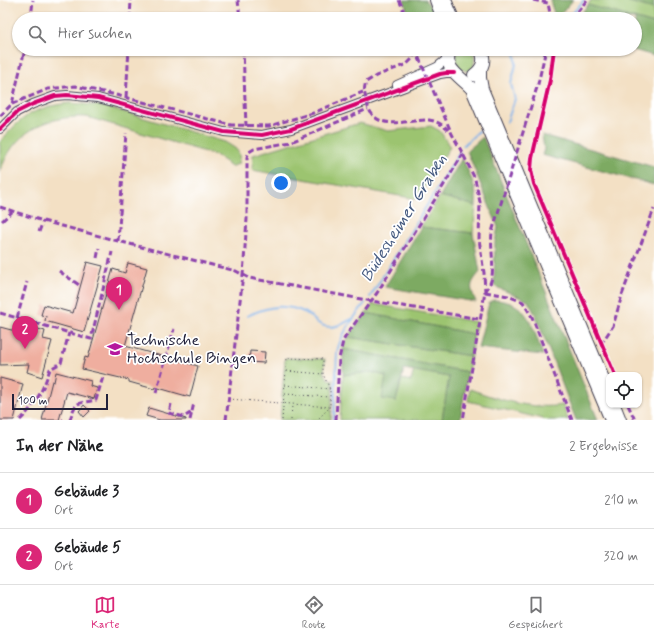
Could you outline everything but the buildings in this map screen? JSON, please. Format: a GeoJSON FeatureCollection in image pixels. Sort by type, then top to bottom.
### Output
{"type":"FeatureCollection","features":[{"type":"Feature","properties":{"kind":"main road"},"geometry":{"type":"LineString","coordinates":[[436,0],[440,12]]}},
{"type":"Feature","properties":{"kind":"main road"},"geometry":{"type":"LineString","coordinates":[[445,0],[450,12]]}},
{"type":"Feature","properties":{"kind":"main road"},"geometry":{"type":"LineString","coordinates":[[450,56],[450,67],[467,83],[474,94],[611,420]]}},
{"type":"Feature","properties":{"kind":"main road"},"geometry":{"type":"LineString","coordinates":[[483,56],[484,60],[480,70],[482,89],[606,386]]}},
{"type":"Feature","properties":{"kind":"main road"},"geometry":{"type":"LineString","coordinates":[[457,75],[469,77],[473,76],[480,70]]}},
{"type":"Feature","properties":{"kind":"main road"},"geometry":{"type":"LineString","coordinates":[[615,408],[620,420]]}},
{"type":"Feature","properties":{"kind":"street"},"geometry":{"type":"LineString","coordinates":[[366,101],[437,66],[447,56]]}},
{"type":"Feature","properties":{"kind":"street"},"geometry":{"type":"LineString","coordinates":[[0,129],[17,112],[33,104],[55,96],[82,96],[98,98],[213,130],[251,135],[268,134],[291,129],[440,74],[446,73],[457,75]]}},
{"type":"Feature","properties":{"kind":"path"},"geometry":{"type":"LineString","coordinates":[[282,420],[287,358],[322,359],[323,374],[330,389],[330,406],[317,420]]}},
{"type":"Feature","properties":{"kind":"path"},"geometry":{"type":"LineString","coordinates":[[286,371],[323,374]]}},
{"type":"Feature","properties":{"kind":"path"},"geometry":{"type":"LineString","coordinates":[[285,386],[330,389]]}},
{"type":"Feature","properties":{"kind":"path"},"geometry":{"type":"LineString","coordinates":[[284,394],[330,398]]}},
{"type":"Feature","properties":{"kind":"path"},"geometry":{"type":"LineString","coordinates":[[229,399],[330,406]]}},
{"type":"Feature","properties":{"kind":"path"},"geometry":{"type":"LineString","coordinates":[[291,420],[292,404]]}},
{"type":"Feature","properties":{"kind":"green space"},"geometry":{"type":"Polygon","coordinates":[[[404,0],[425,0],[434,12],[407,12],[404,0]]]}},
{"type":"Feature","properties":{"kind":"green space"},"geometry":{"type":"Polygon","coordinates":[[[551,0],[573,0],[562,12],[554,12],[551,0]]]}},
{"type":"Feature","properties":{"kind":"green space"},"geometry":{"type":"Polygon","coordinates":[[[591,0],[623,0],[654,9],[654,24],[642,21],[642,12],[612,12],[588,5],[591,0]]]}},
{"type":"Feature","properties":{"kind":"green space"},"geometry":{"type":"Polygon","coordinates":[[[623,0],[654,0],[654,9],[623,0]]]}},
{"type":"Feature","properties":{"kind":"green space"},"geometry":{"type":"Polygon","coordinates":[[[588,5],[612,12],[582,12],[588,5]]]}},
{"type":"Feature","properties":{"kind":"green space"},"geometry":{"type":"Polygon","coordinates":[[[642,21],[654,24],[654,56],[642,52],[642,21]]]}},
{"type":"Feature","properties":{"kind":"green space"},"geometry":{"type":"Polygon","coordinates":[[[457,56],[474,56],[473,70],[466,71],[459,68],[456,62],[457,56]]]}},
{"type":"Feature","properties":{"kind":"green space"},"geometry":{"type":"Polygon","coordinates":[[[70,103],[104,106],[225,142],[235,148],[239,153],[238,164],[231,167],[219,157],[212,154],[87,117],[72,117],[45,123],[22,137],[13,147],[0,173],[0,142],[16,125],[30,114],[39,110],[70,103]]]}},
{"type":"Feature","properties":{"kind":"green space"},"geometry":{"type":"Polygon","coordinates":[[[360,123],[388,131],[431,126],[440,131],[450,147],[417,199],[252,170],[253,155],[360,123]]]}},
{"type":"Feature","properties":{"kind":"green space"},"geometry":{"type":"Polygon","coordinates":[[[542,135],[654,167],[654,185],[542,155],[544,149],[542,135]]]}},
{"type":"Feature","properties":{"kind":"green space"},"geometry":{"type":"Polygon","coordinates":[[[483,137],[598,420],[576,420],[535,314],[528,301],[494,286],[495,242],[498,227],[467,151],[483,137]]]}},
{"type":"Feature","properties":{"kind":"green space"},"geometry":{"type":"Polygon","coordinates":[[[462,158],[476,193],[476,206],[440,196],[462,158]]]}},
{"type":"Feature","properties":{"kind":"green space"},"geometry":{"type":"Polygon","coordinates":[[[440,196],[476,206],[473,233],[421,227],[440,196]]]}},
{"type":"Feature","properties":{"kind":"green space"},"geometry":{"type":"Polygon","coordinates":[[[421,227],[473,233],[480,272],[472,283],[472,289],[476,302],[385,287],[421,227]]]}},
{"type":"Feature","properties":{"kind":"green space"},"geometry":{"type":"Polygon","coordinates":[[[493,300],[515,305],[522,310],[528,317],[543,355],[478,348],[489,303],[493,300]]]}},
{"type":"Feature","properties":{"kind":"green space"},"geometry":{"type":"Polygon","coordinates":[[[373,304],[477,322],[474,334],[366,313],[373,304]]]}},
{"type":"Feature","properties":{"kind":"green space"},"geometry":{"type":"Polygon","coordinates":[[[366,313],[474,334],[471,356],[348,337],[366,313]]]}},
{"type":"Feature","properties":{"kind":"green space"},"geometry":{"type":"Polygon","coordinates":[[[348,337],[471,356],[468,372],[343,349],[344,343],[348,337]]]}},
{"type":"Feature","properties":{"kind":"green space"},"geometry":{"type":"Polygon","coordinates":[[[343,349],[468,372],[460,420],[442,420],[449,377],[404,369],[396,401],[382,399],[386,376],[371,372],[343,375],[343,349]]]}},
{"type":"Feature","properties":{"kind":"green space"},"geometry":{"type":"Polygon","coordinates":[[[285,358],[325,359],[324,372],[328,379],[333,380],[331,420],[280,420],[285,358]]]}},
{"type":"Feature","properties":{"kind":"green space"},"geometry":{"type":"Polygon","coordinates":[[[414,370],[449,377],[442,420],[340,420],[343,375],[371,372],[386,376],[396,401],[402,379],[411,381],[414,370]]]}},
{"type":"Feature","properties":{"kind":"green space"},"geometry":{"type":"Polygon","coordinates":[[[470,389],[516,403],[540,406],[563,405],[568,420],[548,420],[468,401],[470,389]]]}},
{"type":"Feature","properties":{"kind":"waterway","name":"Büdesheimer Graben"},"geometry":{"type":"LineString","coordinates":[[574,12],[584,0]]}},
{"type":"Feature","properties":{"kind":"waterway","name":"Büdesheimer Graben"},"geometry":{"type":"LineString","coordinates":[[507,122],[515,99],[511,84],[516,64],[515,56]]}},
{"type":"Feature","properties":{"kind":"waterway","name":"Büdesheimer Graben"},"geometry":{"type":"LineString","coordinates":[[463,146],[480,130]]}},
{"type":"Feature","properties":{"kind":"waterway","name":"Büdesheimer Graben"},"geometry":{"type":"LineString","coordinates":[[370,297],[460,152]]}},
{"type":"Feature","properties":{"kind":"waterway","name":"Büdesheimer Graben"},"geometry":{"type":"LineString","coordinates":[[334,420],[337,352],[345,332],[365,303]]}},
{"type":"Feature","properties":{"kind":"waterway"},"geometry":{"type":"LineString","coordinates":[[247,316],[269,308],[284,307],[306,313],[318,323],[327,327],[340,325],[352,319]]}},
{"type":"Feature","properties":{"kind":"marked path"},"geometry":{"type":"LineString","coordinates":[[32,12],[33,0]]}},
{"type":"Feature","properties":{"kind":"marked path"},"geometry":{"type":"LineString","coordinates":[[130,12],[131,0]]}},
{"type":"Feature","properties":{"kind":"marked path"},"geometry":{"type":"LineString","coordinates":[[238,0],[239,12]]}},
{"type":"Feature","properties":{"kind":"marked path"},"geometry":{"type":"LineString","coordinates":[[399,0],[403,12]]}},
{"type":"Feature","properties":{"kind":"marked path"},"geometry":{"type":"LineString","coordinates":[[533,0],[548,3],[550,12]]}},
{"type":"Feature","properties":{"kind":"marked path"},"geometry":{"type":"LineString","coordinates":[[578,12],[587,0]]}},
{"type":"Feature","properties":{"kind":"marked path"},"geometry":{"type":"LineString","coordinates":[[0,116],[12,104],[23,56]]}},
{"type":"Feature","properties":{"kind":"marked path"},"geometry":{"type":"LineString","coordinates":[[126,97],[129,56]]}},
{"type":"Feature","properties":{"kind":"marked path"},"geometry":{"type":"LineString","coordinates":[[243,56],[246,126]]}},
{"type":"Feature","properties":{"kind":"marked path"},"geometry":{"type":"LineString","coordinates":[[414,56],[407,64],[376,76],[366,82],[365,92],[371,113],[377,119],[384,122],[393,123],[429,120],[435,121],[448,130]]}},
{"type":"Feature","properties":{"kind":"marked path"},"geometry":{"type":"LineString","coordinates":[[418,56],[452,134],[475,179],[480,202],[479,239],[485,292],[463,420]]}},
{"type":"Feature","properties":{"kind":"marked path"},"geometry":{"type":"LineString","coordinates":[[485,292],[491,282],[492,275],[492,232],[538,84],[544,56]]}},
{"type":"Feature","properties":{"kind":"marked path"},"geometry":{"type":"LineString","coordinates":[[12,104],[48,89],[75,86],[112,94],[231,125],[269,126],[313,113],[363,92]]}},
{"type":"Feature","properties":{"kind":"marked path"},"geometry":{"type":"LineString","coordinates":[[226,420],[243,275],[247,219],[247,157],[249,152],[254,149],[291,142],[368,109]]}},
{"type":"Feature","properties":{"kind":"marked path"},"geometry":{"type":"LineString","coordinates":[[118,241],[126,133]]}},
{"type":"Feature","properties":{"kind":"marked path"},"geometry":{"type":"LineString","coordinates":[[336,420],[339,359],[343,341],[377,293],[463,154]]}},
{"type":"Feature","properties":{"kind":"marked path"},"geometry":{"type":"LineString","coordinates":[[0,207],[43,221],[236,271],[249,278],[480,319]]}},
{"type":"Feature","properties":{"kind":"marked path"},"geometry":{"type":"LineString","coordinates":[[601,344],[613,326],[622,295],[654,209]]}},
{"type":"Feature","properties":{"kind":"marked path"},"geometry":{"type":"LineString","coordinates":[[2,221],[12,212]]}},
{"type":"Feature","properties":{"kind":"marked path"},"geometry":{"type":"LineString","coordinates":[[39,232],[43,221]]}},
{"type":"Feature","properties":{"kind":"marked path"},"geometry":{"type":"LineString","coordinates":[[97,258],[99,248]]}},
{"type":"Feature","properties":{"kind":"marked path"},"geometry":{"type":"LineString","coordinates":[[0,313],[91,339],[112,252]]}},
{"type":"Feature","properties":{"kind":"marked path"},"geometry":{"type":"LineString","coordinates":[[59,271],[79,285]]}},
{"type":"Feature","properties":{"kind":"marked path"},"geometry":{"type":"LineString","coordinates":[[17,318],[27,282]]}},
{"type":"Feature","properties":{"kind":"marked path"},"geometry":{"type":"LineString","coordinates":[[485,292],[508,296],[523,302],[532,317],[572,420]]}},
{"type":"Feature","properties":{"kind":"marked path"},"geometry":{"type":"LineString","coordinates":[[156,393],[174,329]]}},
{"type":"Feature","properties":{"kind":"marked path"},"geometry":{"type":"LineString","coordinates":[[20,420],[30,409],[38,396],[50,369],[61,363],[69,333]]}},
{"type":"Feature","properties":{"kind":"marked path"},"geometry":{"type":"LineString","coordinates":[[70,420],[76,405],[96,400],[103,377]]}},
{"type":"Feature","properties":{"kind":"marked path"},"geometry":{"type":"LineString","coordinates":[[190,420],[194,403]]}},
{"type":"Feature","properties":{"kind":"marked path"},"geometry":{"type":"LineString","coordinates":[[171,404],[169,413],[184,417],[192,412]]}},
{"type":"Feature","properties":{"kind":"marked path"},"geometry":{"type":"LineString","coordinates":[[629,408],[635,420]]}},
{"type":"Feature","properties":{"kind":"cycle path"},"geometry":{"type":"LineString","coordinates":[[553,56],[550,80],[532,158],[531,170],[534,184],[614,372]]}},
{"type":"Feature","properties":{"kind":"cycle path"},"geometry":{"type":"LineString","coordinates":[[0,129],[17,112],[55,96],[67,95],[98,98],[224,132],[262,135],[291,129],[440,74],[454,73]]}},
{"type":"Feature","properties":{"kind":"place","name":"Gebäude 3"},"geometry":{"type":"Point","coordinates":[119,310]}},
{"type":"Feature","properties":{"kind":"place","name":"Gebäude 5"},"geometry":{"type":"Point","coordinates":[25,349]}},
{"type":"Feature","properties":{"kind":"place","name":"Technische Hochschule Bingen"},"geometry":{"type":"Point","coordinates":[115,349]}}]}
